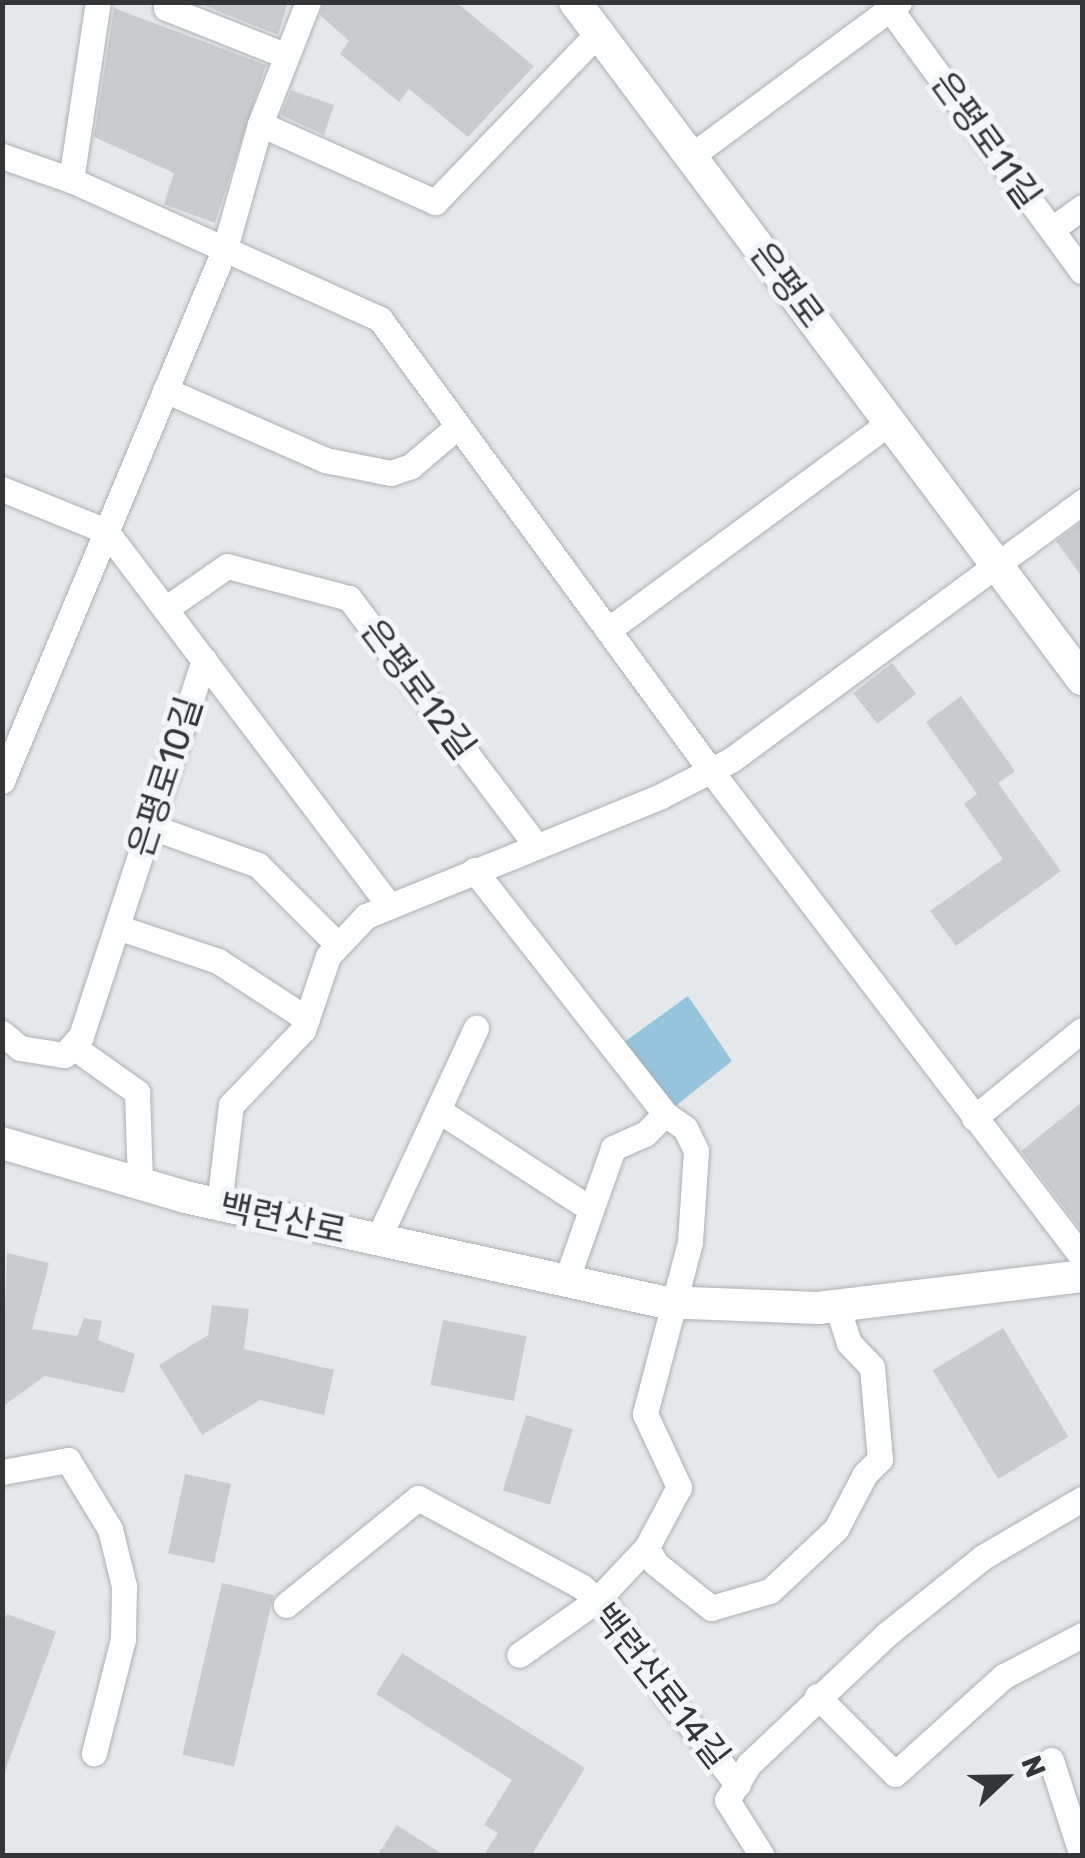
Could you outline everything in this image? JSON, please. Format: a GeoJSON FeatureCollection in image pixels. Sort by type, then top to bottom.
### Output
{"type":"FeatureCollection","features":[{"type":"Feature","properties":{"kind":"main road"},"geometry":{"type":"LineString","coordinates":[[554,2],[598,33]]}},
{"type":"Feature","properties":{"kind":"main road","name":"은평로"},"geometry":{"type":"LineString","coordinates":[[576,2],[1082,679]]}},
{"type":"Feature","properties":{"kind":"main road","name":"백련산로"},"geometry":{"type":"LineString","coordinates":[[2,1143],[219,1205],[670,1302],[837,1305],[1082,1276]]}},
{"type":"Feature","properties":{"kind":"street"},"geometry":{"type":"LineString","coordinates":[[71,180],[98,2]]}},
{"type":"Feature","properties":{"kind":"street"},"geometry":{"type":"LineString","coordinates":[[168,2],[166,8],[285,56]]}},
{"type":"Feature","properties":{"kind":"street"},"geometry":{"type":"LineString","coordinates":[[2,781],[225,248],[260,124],[308,2]]}},
{"type":"Feature","properties":{"kind":"street","name":"은평로11길"},"geometry":{"type":"LineString","coordinates":[[691,156],[894,6],[1082,271]]}},
{"type":"Feature","properties":{"kind":"street"},"geometry":{"type":"LineString","coordinates":[[260,124],[435,202],[598,33]]}},
{"type":"Feature","properties":{"kind":"street"},"geometry":{"type":"LineString","coordinates":[[2,156],[71,180],[380,319],[710,771],[1082,1257]]}},
{"type":"Feature","properties":{"kind":"street"},"geometry":{"type":"LineString","coordinates":[[1052,230],[1082,207]]}},
{"type":"Feature","properties":{"kind":"street"},"geometry":{"type":"LineString","coordinates":[[165,390],[325,460],[391,474],[412,466],[458,426]]}},
{"type":"Feature","properties":{"kind":"street"},"geometry":{"type":"LineString","coordinates":[[608,630],[890,422]]}},
{"type":"Feature","properties":{"kind":"street"},"geometry":{"type":"LineString","coordinates":[[2,488],[106,531]]}},
{"type":"Feature","properties":{"kind":"street"},"geometry":{"type":"LineString","coordinates":[[219,1205],[231,1106],[262,1078],[306,1019],[328,956],[366,916],[710,771],[1082,502]]}},
{"type":"Feature","properties":{"kind":"street","name":"은평로10길"},"geometry":{"type":"LineString","coordinates":[[72,1046],[82,1036],[204,660],[106,531]]}},
{"type":"Feature","properties":{"kind":"street","name":"은평로12길"},"geometry":{"type":"LineString","coordinates":[[165,609],[226,566],[349,598],[536,845]]}},
{"type":"Feature","properties":{"kind":"street"},"geometry":{"type":"LineString","coordinates":[[204,660],[389,905]]}},
{"type":"Feature","properties":{"kind":"street"},"geometry":{"type":"LineString","coordinates":[[150,826],[258,865],[338,945]]}},
{"type":"Feature","properties":{"kind":"street"},"geometry":{"type":"LineString","coordinates":[[474,870],[666,1114],[685,1128],[696,1152],[692,1223],[645,1414],[679,1487],[647,1548],[597,1600],[519,1654]]}},
{"type":"Feature","properties":{"kind":"street"},"geometry":{"type":"LineString","coordinates":[[116,927],[218,961],[306,1019]]}},
{"type":"Feature","properties":{"kind":"street"},"geometry":{"type":"LineString","coordinates":[[378,1239],[476,1028]]}},
{"type":"Feature","properties":{"kind":"street"},"geometry":{"type":"LineString","coordinates":[[974,1118],[1082,1030]]}},
{"type":"Feature","properties":{"kind":"street"},"geometry":{"type":"LineString","coordinates":[[2,1033],[20,1048],[64,1055],[72,1046],[136,1092],[140,1184]]}},
{"type":"Feature","properties":{"kind":"street"},"geometry":{"type":"LineString","coordinates":[[438,1110],[589,1208]]}},
{"type":"Feature","properties":{"kind":"street"},"geometry":{"type":"LineString","coordinates":[[566,1281],[589,1208],[614,1148],[646,1134],[666,1114]]}},
{"type":"Feature","properties":{"kind":"street"},"geometry":{"type":"LineString","coordinates":[[647,1548],[655,1563],[711,1608],[770,1591],[836,1530],[865,1474],[880,1459],[872,1367],[849,1343],[837,1305]]}},
{"type":"Feature","properties":{"kind":"street"},"geometry":{"type":"LineString","coordinates":[[2,1472],[68,1460],[110,1529],[124,1586],[122,1639],[94,1754]]}},
{"type":"Feature","properties":{"kind":"street","name":"백련산로14길"},"geometry":{"type":"LineString","coordinates":[[286,1605],[418,1498],[597,1600],[738,1785]]}},
{"type":"Feature","properties":{"kind":"street","name":"백련산로14길"},"geometry":{"type":"LineString","coordinates":[[762,1856],[727,1800],[817,1696],[983,1557],[1082,1499]]}},
{"type":"Feature","properties":{"kind":"street"},"geometry":{"type":"LineString","coordinates":[[817,1696],[895,1774],[1004,1676],[1082,1635]]}},
{"type":"Feature","properties":{"kind":"street"},"geometry":{"type":"LineString","coordinates":[[1051,1760],[1082,1856]]}},
{"type":"Feature","properties":{"kind":"shaded area"},"geometry":{"type":"Polygon","coordinates":[[[688,996],[732,1061],[673,1108],[620,1045],[688,996]]]}},
{"type":"Feature","properties":{"kind":"building"},"geometry":{"type":"Polygon","coordinates":[[[196,2],[288,2],[278,35],[196,2]]]}},
{"type":"Feature","properties":{"kind":"building"},"geometry":{"type":"Polygon","coordinates":[[[324,2],[456,2],[534,66],[468,137],[409,89],[399,102],[340,54],[349,41],[320,15],[324,2]]]}},
{"type":"Feature","properties":{"kind":"building"},"geometry":{"type":"Polygon","coordinates":[[[114,8],[266,65],[215,223],[164,204],[174,173],[94,137],[114,8]]]}},
{"type":"Feature","properties":{"kind":"building"},"geometry":{"type":"Polygon","coordinates":[[[291,90],[334,105],[324,135],[281,115],[291,90]]]}},
{"type":"Feature","properties":{"kind":"building"},"geometry":{"type":"Polygon","coordinates":[[[1082,522],[1082,577],[1056,541],[1082,522]]]}},
{"type":"Feature","properties":{"kind":"building"},"geometry":{"type":"Polygon","coordinates":[[[892,663],[916,694],[877,724],[853,693],[892,663]]]}},
{"type":"Feature","properties":{"kind":"building"},"geometry":{"type":"Polygon","coordinates":[[[961,696],[1015,771],[998,783],[1061,871],[956,946],[930,911],[1003,859],[964,804],[977,794],[926,722],[961,696]]]}},
{"type":"Feature","properties":{"kind":"building"},"geometry":{"type":"Polygon","coordinates":[[[1082,1102],[1082,1231],[1021,1151],[1082,1102]]]}},
{"type":"Feature","properties":{"kind":"building"},"geometry":{"type":"Polygon","coordinates":[[[7,1253],[49,1263],[32,1329],[77,1336],[84,1318],[102,1321],[98,1340],[135,1354],[124,1393],[45,1376],[2,1407],[7,1253]]]}},
{"type":"Feature","properties":{"kind":"building"},"geometry":{"type":"Polygon","coordinates":[[[212,1305],[249,1309],[244,1349],[334,1370],[324,1415],[260,1400],[202,1435],[159,1365],[208,1335],[212,1305]]]}},
{"type":"Feature","properties":{"kind":"building"},"geometry":{"type":"Polygon","coordinates":[[[443,1320],[526,1336],[514,1401],[430,1385],[443,1320]]]}},
{"type":"Feature","properties":{"kind":"building"},"geometry":{"type":"Polygon","coordinates":[[[1003,1328],[1068,1437],[998,1479],[933,1370],[1003,1328]]]}},
{"type":"Feature","properties":{"kind":"building"},"geometry":{"type":"Polygon","coordinates":[[[526,1415],[573,1429],[550,1505],[503,1491],[526,1415]]]}},
{"type":"Feature","properties":{"kind":"building"},"geometry":{"type":"Polygon","coordinates":[[[185,1474],[231,1484],[214,1563],[168,1553],[185,1474]]]}},
{"type":"Feature","properties":{"kind":"building"},"geometry":{"type":"Polygon","coordinates":[[[222,1583],[274,1595],[234,1766],[182,1754],[222,1583]]]}},
{"type":"Feature","properties":{"kind":"building"},"geometry":{"type":"Polygon","coordinates":[[[7,1614],[56,1632],[5,1771],[2,1625],[7,1614]]]}},
{"type":"Feature","properties":{"kind":"building"},"geometry":{"type":"Polygon","coordinates":[[[402,1653],[585,1768],[531,1856],[483,1856],[498,1833],[484,1825],[512,1780],[376,1694],[402,1653]]]}},
{"type":"Feature","properties":{"kind":"building"},"geometry":{"type":"Polygon","coordinates":[[[397,1825],[445,1856],[377,1856],[397,1825]]]}}]}
